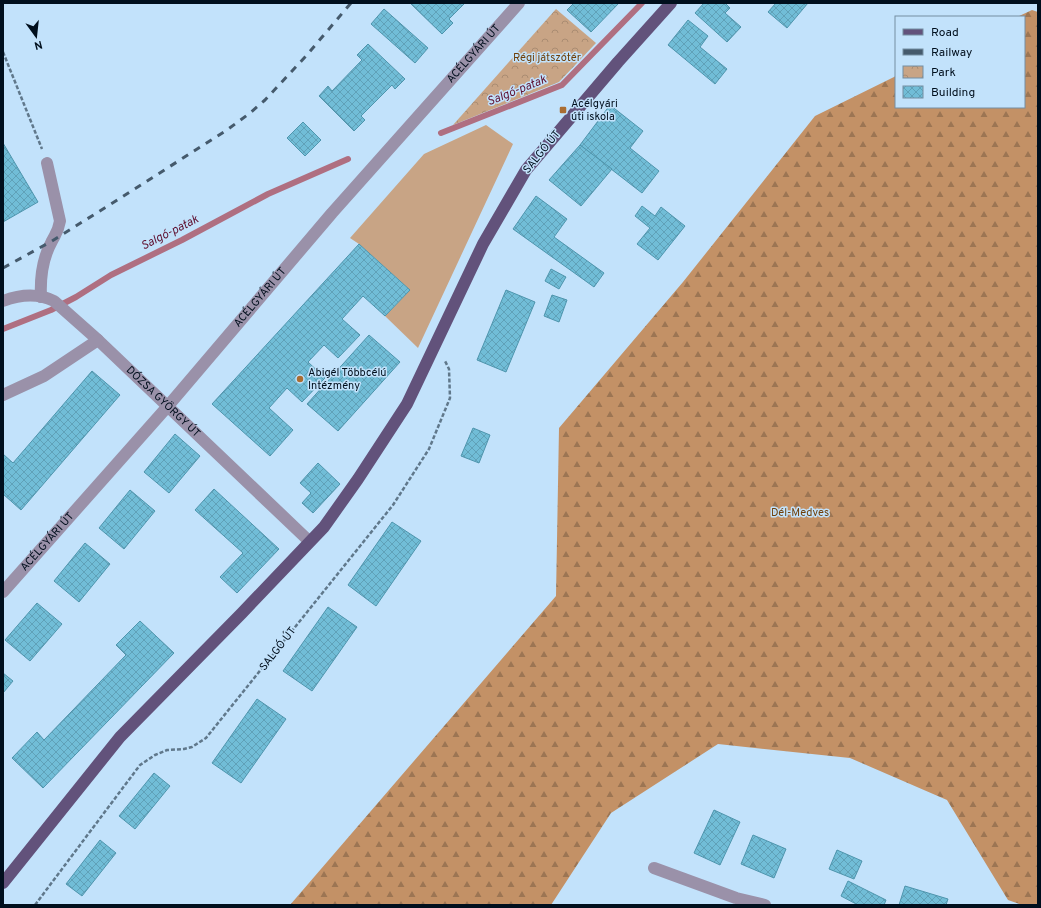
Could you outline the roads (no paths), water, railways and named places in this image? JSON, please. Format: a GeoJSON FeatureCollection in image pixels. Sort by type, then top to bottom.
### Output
{"type":"FeatureCollection","features":[{"type":"Feature","properties":{"kind":"main road","name":"SALGÓ ÚT"},"geometry":{"type":"LineString","coordinates":[[3,883],[120,737],[324,527],[354,485],[407,404],[483,244],[526,170],[618,62],[671,3]]}},
{"type":"Feature","properties":{"kind":"street","name":"ACÉLGYÁRI ÚT"},"geometry":{"type":"LineString","coordinates":[[3,592],[168,406],[332,213],[519,3]]}},
{"type":"Feature","properties":{"kind":"street"},"geometry":{"type":"LineString","coordinates":[[41,297],[41,271],[52,241],[59,231],[60,221],[47,163]]}},
{"type":"Feature","properties":{"kind":"street","name":"DÓZSA GYÖRGY ÚT"},"geometry":{"type":"LineString","coordinates":[[3,301],[15,297],[30,295],[54,300],[168,406],[309,541]]}},
{"type":"Feature","properties":{"kind":"street"},"geometry":{"type":"LineString","coordinates":[[3,395],[44,376],[98,340]]}},
{"type":"Feature","properties":{"kind":"street"},"geometry":{"type":"LineString","coordinates":[[654,868],[736,898],[765,905]]}},
{"type":"Feature","properties":{"kind":"waterway","name":"Salgó-patak"},"geometry":{"type":"LineString","coordinates":[[441,133],[562,85],[642,3]]}},
{"type":"Feature","properties":{"kind":"waterway","name":"Salgó-patak"},"geometry":{"type":"LineString","coordinates":[[3,329],[51,310],[76,297],[111,275],[182,240],[268,194],[348,159]]}},
{"type":"Feature","properties":{"kind":"railway"},"geometry":{"type":"LineString","coordinates":[[3,268],[52,241],[227,130],[250,113],[265,100],[306,56],[351,3]]}},
{"type":"Feature","properties":{"kind":"place","name":"Acélgyári úti iskola"},"geometry":{"type":"Point","coordinates":[563,110]}},
{"type":"Feature","properties":{"kind":"place","name":"Abigél Többcélú Intézmény"},"geometry":{"type":"Point","coordinates":[300,379]}},
{"type":"Feature","properties":{"kind":"park label","name":"Régi játszótér"},"geometry":{"type":"Point","coordinates":[547,58]}},
{"type":"Feature","properties":{"kind":"park label","name":"Dél-Medves"},"geometry":{"type":"Point","coordinates":[800,513]}}]}
